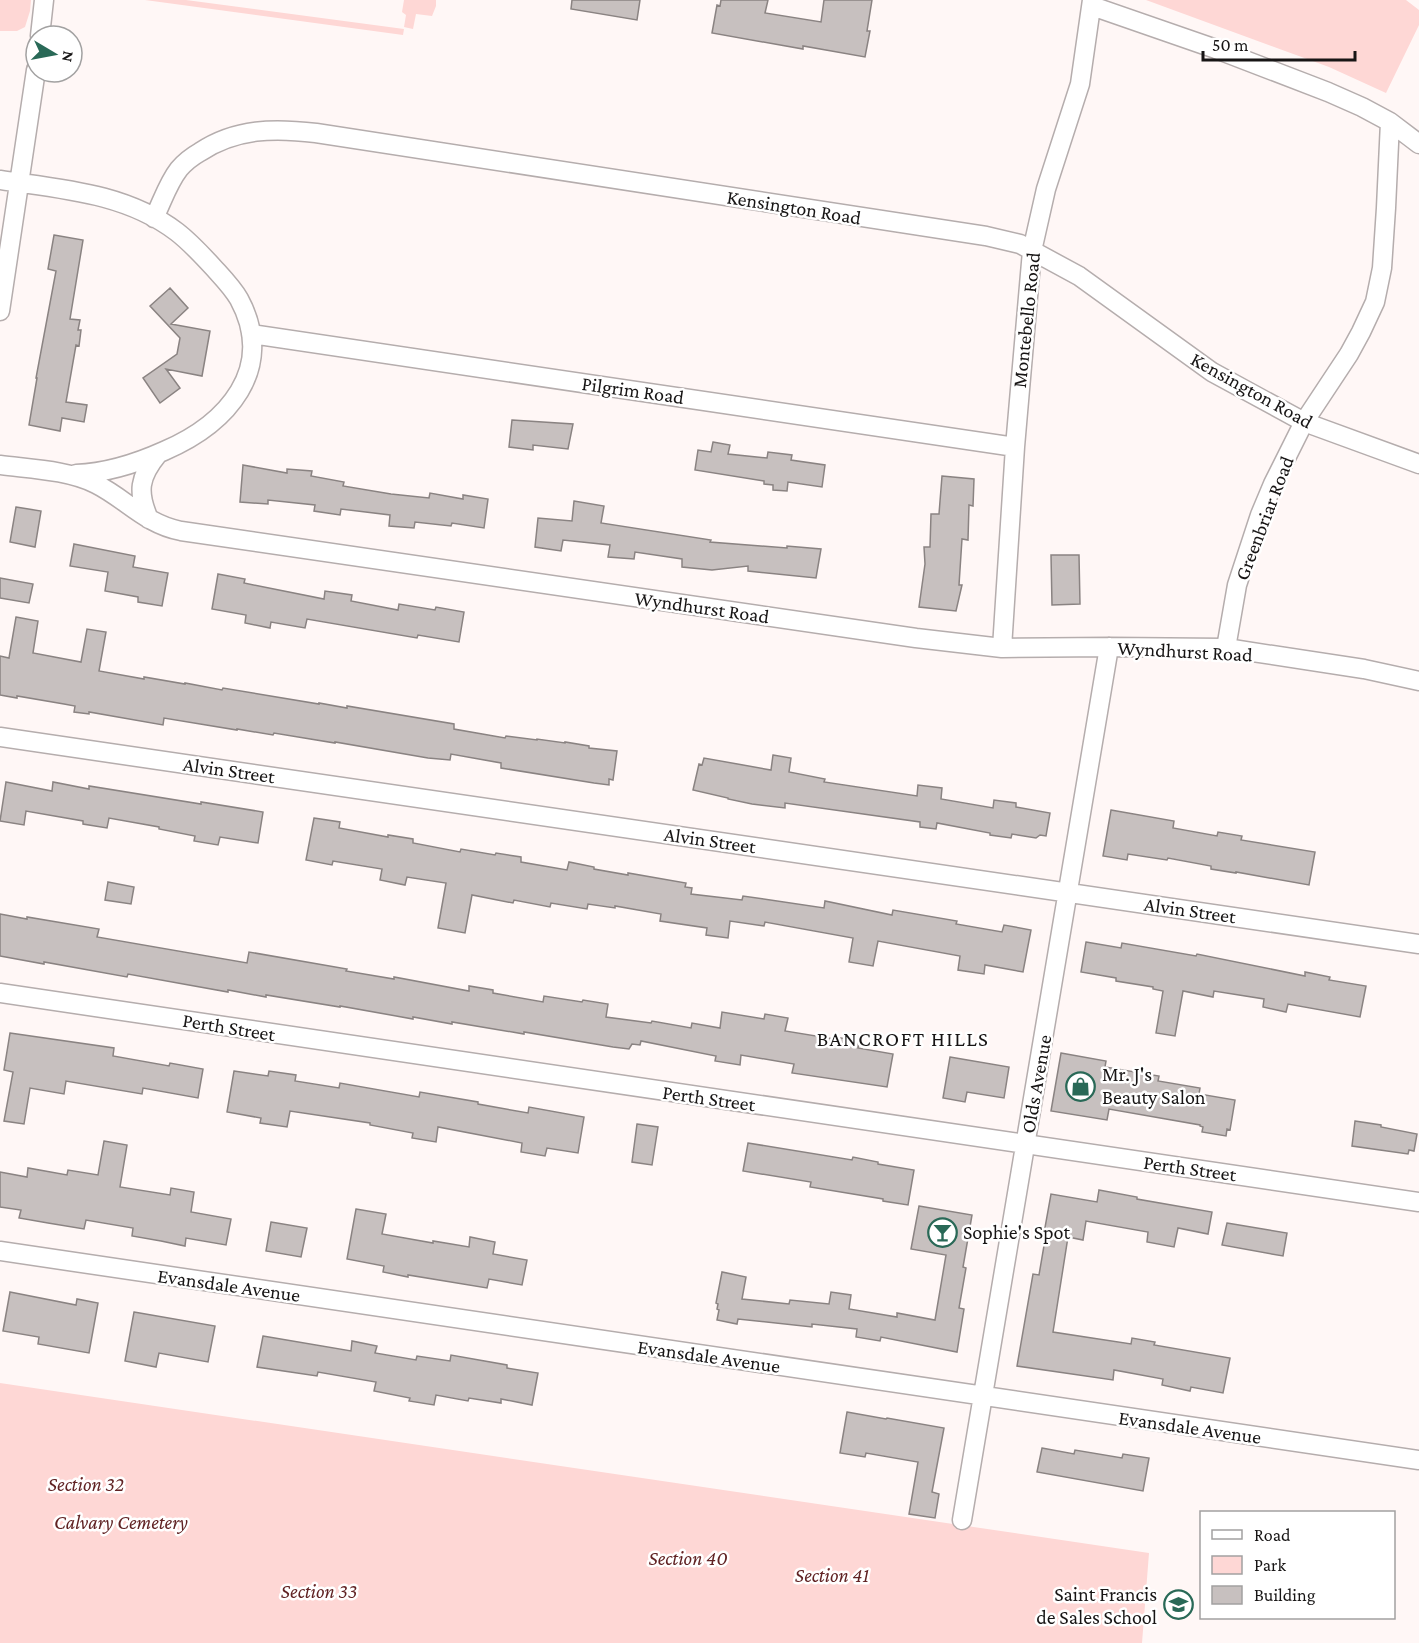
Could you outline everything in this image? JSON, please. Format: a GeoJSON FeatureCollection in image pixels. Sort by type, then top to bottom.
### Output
{"type":"FeatureCollection","features":[{"type":"Feature","properties":{"kind":"street"},"geometry":{"type":"LineString","coordinates":[[41,24],[44,0]]}},
{"type":"Feature","properties":{"kind":"street"},"geometry":{"type":"LineString","coordinates":[[1092,3],[1328,92],[1390,122],[1419,144]]}},
{"type":"Feature","properties":{"kind":"street","name":"Montebello Road"},"geometry":{"type":"LineString","coordinates":[[1002,648],[1015,447],[1032,251],[1046,189],[1080,84],[1092,3]]}},
{"type":"Feature","properties":{"kind":"street"},"geometry":{"type":"LineString","coordinates":[[0,311],[34,84]]}},
{"type":"Feature","properties":{"kind":"street","name":"Greenbriar Road"},"geometry":{"type":"LineString","coordinates":[[1226,648],[1237,585],[1260,515],[1273,484],[1304,422],[1349,354],[1375,302],[1382,268],[1390,122]]}},
{"type":"Feature","properties":{"kind":"street","name":"Kensington Road"},"geometry":{"type":"LineString","coordinates":[[154,218],[172,179],[191,157],[220,140],[236,135],[251,131],[281,130],[315,133],[986,236],[1020,243],[1079,276],[1212,372],[1304,422],[1419,464]]}},
{"type":"Feature","properties":{"kind":"street"},"geometry":{"type":"LineString","coordinates":[[0,180],[102,196],[139,210],[177,232],[226,281],[238,297],[246,313],[251,334],[251,357],[241,392],[203,431],[158,454],[112,470],[68,474]]}},
{"type":"Feature","properties":{"kind":"street","name":"Pilgrim Road"},"geometry":{"type":"LineString","coordinates":[[251,334],[1015,447]]}},
{"type":"Feature","properties":{"kind":"street"},"geometry":{"type":"LineString","coordinates":[[149,519],[141,499],[142,477],[158,454]]}},
{"type":"Feature","properties":{"kind":"street","name":"Wyndhurst Road"},"geometry":{"type":"LineString","coordinates":[[0,465],[68,474],[89,481],[109,491],[166,528],[190,532],[915,638],[1002,648],[1226,648],[1364,669],[1419,681]]}},
{"type":"Feature","properties":{"kind":"street","name":"Olds Avenue"},"geometry":{"type":"LineString","coordinates":[[962,1520],[1109,647]]}},
{"type":"Feature","properties":{"kind":"street","name":"Alvin Street"},"geometry":{"type":"LineString","coordinates":[[0,737],[1419,944]]}},
{"type":"Feature","properties":{"kind":"street","name":"Perth Street"},"geometry":{"type":"LineString","coordinates":[[0,993],[1419,1202]]}},
{"type":"Feature","properties":{"kind":"street","name":"Evansdale Avenue"},"geometry":{"type":"LineString","coordinates":[[0,1251],[1419,1460]]}},
{"type":"Feature","properties":{"kind":"green space"},"geometry":{"type":"Polygon","coordinates":[[[0,0],[31,0],[24,28],[17,31],[0,31],[0,0]]]}},
{"type":"Feature","properties":{"kind":"green space"},"geometry":{"type":"Polygon","coordinates":[[[145,0],[186,0],[404,29],[403,35],[145,0]]]}},
{"type":"Feature","properties":{"kind":"green space"},"geometry":{"type":"Polygon","coordinates":[[[404,0],[436,0],[436,6],[432,16],[416,14],[413,29],[404,27],[406,15],[402,12],[404,0]]]}},
{"type":"Feature","properties":{"kind":"green space"},"geometry":{"type":"Polygon","coordinates":[[[1146,0],[1406,0],[1419,10],[1419,25],[1386,93],[1329,67],[1146,0]]]}},
{"type":"Feature","properties":{"kind":"green space","name":"Calvary Cemetery"},"geometry":{"type":"Polygon","coordinates":[[[0,1383],[1149,1553],[1142,1643],[0,1643],[0,1383]]]}},
{"type":"Feature","properties":{"kind":"building"},"geometry":{"type":"Polygon","coordinates":[[[572,0],[640,0],[637,20],[571,9],[572,0]]]}},
{"type":"Feature","properties":{"kind":"building"},"geometry":{"type":"Polygon","coordinates":[[[721,0],[768,0],[765,13],[821,22],[824,0],[872,0],[865,57],[712,33],[717,5],[720,6],[721,0]]]}},
{"type":"Feature","properties":{"kind":"building"},"geometry":{"type":"Polygon","coordinates":[[[54,235],[83,240],[70,319],[80,320],[78,330],[81,330],[79,346],[76,345],[66,402],[87,405],[84,422],[62,418],[60,431],[29,425],[56,271],[48,269],[54,235]]]}},
{"type":"Feature","properties":{"kind":"building"},"geometry":{"type":"Polygon","coordinates":[[[170,288],[188,308],[171,324],[210,331],[202,376],[166,369],[180,388],[160,403],[143,378],[177,354],[180,338],[150,306],[170,288]]]}},
{"type":"Feature","properties":{"kind":"building"},"geometry":{"type":"Polygon","coordinates":[[[512,420],[573,424],[568,449],[533,445],[533,450],[509,447],[512,420]]]}},
{"type":"Feature","properties":{"kind":"building"},"geometry":{"type":"Polygon","coordinates":[[[713,442],[730,445],[728,454],[767,458],[768,452],[792,455],[791,460],[825,465],[822,487],[788,482],[787,491],[773,490],[773,485],[764,484],[764,481],[695,470],[698,450],[711,452],[713,442]]]}},
{"type":"Feature","properties":{"kind":"building"},"geometry":{"type":"Polygon","coordinates":[[[243,465],[287,473],[287,469],[312,471],[311,476],[344,482],[343,486],[391,494],[429,498],[430,493],[463,499],[463,495],[488,499],[484,528],[452,523],[451,526],[415,522],[414,528],[389,526],[390,515],[341,509],[340,515],[314,511],[315,505],[268,500],[268,504],[240,502],[243,465]]]}},
{"type":"Feature","properties":{"kind":"building"},"geometry":{"type":"Polygon","coordinates":[[[942,476],[974,479],[973,506],[969,505],[968,540],[962,539],[959,585],[962,585],[956,611],[919,607],[925,564],[924,547],[930,547],[931,514],[939,514],[942,476]]]}},
{"type":"Feature","properties":{"kind":"building"},"geometry":{"type":"Polygon","coordinates":[[[574,501],[604,506],[601,523],[711,540],[710,542],[821,549],[816,578],[748,571],[748,566],[712,570],[682,567],[682,559],[635,552],[634,559],[608,557],[610,545],[563,540],[561,551],[535,547],[538,518],[572,521],[574,501]]]}},
{"type":"Feature","properties":{"kind":"building"},"geometry":{"type":"Polygon","coordinates":[[[16,507],[41,511],[35,547],[10,542],[16,507]]]}},
{"type":"Feature","properties":{"kind":"building"},"geometry":{"type":"Polygon","coordinates":[[[74,544],[135,556],[133,567],[168,573],[162,606],[138,602],[138,597],[105,591],[108,572],[70,566],[74,544]]]}},
{"type":"Feature","properties":{"kind":"building"},"geometry":{"type":"Polygon","coordinates":[[[1051,555],[1079,555],[1080,604],[1052,605],[1051,555]]]}},
{"type":"Feature","properties":{"kind":"building"},"geometry":{"type":"Polygon","coordinates":[[[218,574],[245,579],[244,583],[324,599],[325,591],[352,595],[351,601],[398,610],[399,604],[464,612],[459,642],[418,635],[417,638],[307,619],[305,628],[271,622],[270,628],[245,623],[246,615],[212,609],[218,574]]]}},
{"type":"Feature","properties":{"kind":"building"},"geometry":{"type":"Polygon","coordinates":[[[0,578],[33,584],[29,603],[0,598],[0,578]]]}},
{"type":"Feature","properties":{"kind":"building"},"geometry":{"type":"Polygon","coordinates":[[[16,617],[38,621],[33,653],[81,662],[87,629],[106,632],[99,671],[347,708],[347,706],[454,724],[454,729],[505,738],[506,736],[565,742],[589,746],[589,748],[617,751],[613,780],[609,779],[609,785],[594,783],[501,768],[501,763],[451,754],[450,760],[428,758],[335,742],[164,718],[163,725],[89,712],[89,714],[74,712],[75,706],[0,695],[0,656],[9,658],[16,617]]]}},
{"type":"Feature","properties":{"kind":"building"},"geometry":{"type":"Polygon","coordinates":[[[773,755],[791,758],[789,772],[825,779],[824,782],[917,796],[918,785],[942,788],[941,799],[993,808],[994,800],[1016,803],[1016,807],[1050,813],[1046,836],[1040,835],[1036,838],[1012,834],[1011,838],[937,823],[936,829],[920,827],[920,822],[785,803],[785,808],[752,804],[693,790],[699,764],[702,765],[704,758],[771,770],[773,755]]]}},
{"type":"Feature","properties":{"kind":"building"},"geometry":{"type":"Polygon","coordinates":[[[6,782],[52,791],[53,782],[89,789],[89,786],[263,812],[258,843],[220,837],[218,845],[194,841],[195,836],[109,818],[107,828],[83,824],[83,821],[26,811],[24,825],[0,821],[6,782]]]}},
{"type":"Feature","properties":{"kind":"building"},"geometry":{"type":"Polygon","coordinates":[[[1111,810],[1174,821],[1173,828],[1217,836],[1218,832],[1242,836],[1241,840],[1315,852],[1309,885],[1211,869],[1211,866],[1168,858],[1167,860],[1128,854],[1127,860],[1103,856],[1111,810]]]}},
{"type":"Feature","properties":{"kind":"building"},"geometry":{"type":"Polygon","coordinates":[[[314,818],[340,822],[339,828],[413,839],[413,843],[460,852],[461,849],[521,857],[521,862],[567,870],[569,862],[594,867],[594,869],[686,883],[685,887],[692,888],[691,894],[742,900],[743,896],[824,908],[825,901],[892,915],[893,910],[957,921],[956,924],[1002,932],[1004,925],[1031,930],[1023,972],[985,965],[984,974],[958,970],[960,956],[878,941],[873,966],[849,962],[853,938],[765,922],[764,926],[730,921],[728,938],[706,935],[707,928],[660,921],[661,914],[615,906],[615,908],[588,904],[587,909],[551,903],[550,907],[472,895],[465,933],[438,928],[446,883],[407,877],[405,885],[380,880],[382,869],[333,861],[332,865],[306,860],[314,818]]]}},
{"type":"Feature","properties":{"kind":"building"},"geometry":{"type":"Polygon","coordinates":[[[108,882],[134,887],[131,904],[105,900],[108,882]]]}},
{"type":"Feature","properties":{"kind":"building"},"geometry":{"type":"Polygon","coordinates":[[[0,914],[99,929],[97,937],[247,963],[249,952],[469,991],[469,986],[493,990],[493,993],[543,1002],[544,996],[608,1004],[606,1017],[651,1023],[652,1021],[691,1028],[692,1023],[720,1028],[722,1012],[764,1019],[765,1014],[788,1018],[785,1031],[860,1041],[858,1048],[893,1054],[887,1087],[792,1073],[794,1064],[741,1055],[740,1065],[715,1061],[716,1056],[641,1041],[640,1045],[632,1044],[629,1049],[613,1047],[524,1032],[524,1034],[413,1017],[413,1019],[266,995],[266,997],[228,990],[228,992],[128,974],[127,977],[44,962],[44,964],[0,956],[0,914]]]}},
{"type":"Feature","properties":{"kind":"building"},"geometry":{"type":"Polygon","coordinates":[[[1086,942],[1121,948],[1122,943],[1196,956],[1197,954],[1305,976],[1305,972],[1330,977],[1329,980],[1366,986],[1360,1017],[1288,1004],[1286,1012],[1263,1007],[1264,999],[1214,991],[1213,997],[1183,991],[1175,1036],[1156,1033],[1163,991],[1153,989],[1153,987],[1116,981],[1116,978],[1081,972],[1086,942]]]}},
{"type":"Feature","properties":{"kind":"building"},"geometry":{"type":"Polygon","coordinates":[[[10,1033],[114,1048],[113,1056],[169,1066],[170,1063],[203,1069],[198,1098],[143,1088],[142,1094],[66,1081],[64,1094],[30,1088],[24,1124],[4,1121],[13,1072],[4,1070],[10,1033]]]}},
{"type":"Feature","properties":{"kind":"building"},"geometry":{"type":"Polygon","coordinates":[[[1061,1053],[1106,1061],[1105,1067],[1159,1076],[1158,1081],[1200,1088],[1199,1094],[1235,1100],[1230,1130],[1227,1129],[1226,1136],[1202,1132],[1203,1127],[1200,1125],[1109,1109],[1107,1120],[1051,1111],[1061,1053]]]}},
{"type":"Feature","properties":{"kind":"building"},"geometry":{"type":"Polygon","coordinates":[[[950,1057],[1009,1067],[1004,1098],[967,1092],[965,1102],[943,1098],[950,1057]]]}},
{"type":"Feature","properties":{"kind":"building"},"geometry":{"type":"Polygon","coordinates":[[[234,1071],[268,1076],[269,1071],[296,1075],[295,1081],[339,1088],[340,1083],[419,1097],[420,1092],[528,1113],[529,1107],[584,1117],[578,1153],[547,1148],[545,1156],[521,1152],[522,1143],[438,1127],[436,1142],[412,1138],[413,1133],[370,1125],[370,1123],[290,1111],[287,1127],[260,1123],[261,1118],[227,1112],[234,1071]]]}},
{"type":"Feature","properties":{"kind":"building"},"geometry":{"type":"Polygon","coordinates":[[[1355,1121],[1417,1134],[1414,1151],[1409,1150],[1408,1154],[1352,1146],[1355,1121]]]}},
{"type":"Feature","properties":{"kind":"building"},"geometry":{"type":"Polygon","coordinates":[[[637,1124],[658,1127],[652,1165],[632,1162],[637,1124]]]}},
{"type":"Feature","properties":{"kind":"building"},"geometry":{"type":"Polygon","coordinates":[[[104,1141],[127,1145],[120,1187],[170,1195],[171,1188],[194,1192],[191,1212],[231,1219],[226,1245],[186,1238],[185,1246],[132,1236],[133,1228],[86,1220],[84,1229],[48,1223],[19,1218],[21,1210],[0,1207],[0,1172],[27,1177],[28,1168],[67,1175],[68,1170],[98,1175],[104,1141]]]}},
{"type":"Feature","properties":{"kind":"building"},"geometry":{"type":"Polygon","coordinates":[[[748,1143],[852,1160],[853,1157],[914,1170],[908,1205],[810,1187],[811,1182],[743,1171],[748,1143]]]}},
{"type":"Feature","properties":{"kind":"building"},"geometry":{"type":"Polygon","coordinates":[[[1099,1190],[1212,1212],[1208,1234],[1178,1228],[1174,1247],[1147,1242],[1148,1232],[1086,1221],[1083,1240],[1068,1237],[1053,1332],[1131,1344],[1132,1338],[1155,1342],[1154,1345],[1230,1358],[1223,1393],[1191,1387],[1190,1391],[1162,1385],[1163,1379],[1114,1370],[1113,1380],[1017,1366],[1033,1274],[1039,1275],[1051,1194],[1097,1202],[1099,1190]]]}},
{"type":"Feature","properties":{"kind":"building"},"geometry":{"type":"Polygon","coordinates":[[[919,1206],[972,1215],[963,1267],[966,1268],[959,1308],[964,1309],[957,1352],[881,1337],[880,1341],[856,1337],[857,1329],[738,1319],[737,1324],[717,1320],[719,1310],[716,1303],[722,1272],[746,1277],[742,1299],[789,1304],[790,1300],[829,1304],[831,1292],[851,1295],[849,1309],[897,1317],[897,1313],[935,1320],[946,1255],[911,1249],[919,1206]]]}},
{"type":"Feature","properties":{"kind":"building"},"geometry":{"type":"Polygon","coordinates":[[[356,1209],[386,1214],[382,1234],[469,1247],[470,1237],[495,1242],[493,1254],[527,1260],[522,1285],[489,1279],[487,1288],[408,1275],[408,1277],[383,1272],[384,1266],[347,1259],[356,1209]]]}},
{"type":"Feature","properties":{"kind":"building"},"geometry":{"type":"Polygon","coordinates":[[[271,1222],[307,1228],[301,1257],[266,1251],[271,1222]]]}},
{"type":"Feature","properties":{"kind":"building"},"geometry":{"type":"Polygon","coordinates":[[[1227,1223],[1287,1233],[1283,1256],[1222,1245],[1227,1223]]]}},
{"type":"Feature","properties":{"kind":"building"},"geometry":{"type":"Polygon","coordinates":[[[10,1292],[76,1305],[77,1299],[98,1303],[89,1353],[38,1344],[39,1337],[3,1331],[10,1292]]]}},
{"type":"Feature","properties":{"kind":"building"},"geometry":{"type":"Polygon","coordinates":[[[134,1312],[215,1326],[208,1362],[159,1353],[156,1367],[125,1361],[134,1312]]]}},
{"type":"Feature","properties":{"kind":"building"},"geometry":{"type":"Polygon","coordinates":[[[263,1336],[351,1351],[352,1341],[377,1346],[375,1353],[416,1360],[417,1356],[450,1361],[451,1355],[507,1365],[507,1368],[538,1373],[532,1405],[501,1399],[501,1403],[469,1398],[468,1401],[436,1395],[434,1405],[374,1391],[376,1382],[318,1372],[317,1376],[257,1367],[263,1336]]]}},
{"type":"Feature","properties":{"kind":"building"},"geometry":{"type":"Polygon","coordinates":[[[847,1412],[944,1428],[932,1492],[939,1494],[935,1518],[909,1514],[918,1462],[866,1453],[865,1457],[840,1453],[847,1412]]]}},
{"type":"Feature","properties":{"kind":"building"},"geometry":{"type":"Polygon","coordinates":[[[1042,1448],[1074,1454],[1075,1450],[1122,1458],[1123,1454],[1149,1458],[1143,1491],[1037,1472],[1042,1448]]]}},
{"type":"Feature","properties":{"kind":"place","name":"Mr. J's Beauty Salon"},"geometry":{"type":"Point","coordinates":[1081,1086]}},
{"type":"Feature","properties":{"kind":"place","name":"Sophie's Spot"},"geometry":{"type":"Point","coordinates":[942,1232]}},
{"type":"Feature","properties":{"kind":"place","name":"Saint Francis de Sales School"},"geometry":{"type":"Point","coordinates":[1178,1605]}},
{"type":"Feature","properties":{"kind":"district","name":"BANCROFT HILLS"},"geometry":{"type":"Point","coordinates":[903,1039]}},
{"type":"Feature","properties":{"kind":"park label","name":"Section 32"},"geometry":{"type":"Point","coordinates":[86,1484]}},
{"type":"Feature","properties":{"kind":"park label","name":"Section 40"},"geometry":{"type":"Point","coordinates":[688,1558]}},
{"type":"Feature","properties":{"kind":"park label","name":"Section 41"},"geometry":{"type":"Point","coordinates":[832,1575]}},
{"type":"Feature","properties":{"kind":"park label","name":"Section 33"},"geometry":{"type":"Point","coordinates":[319,1591]}}]}
